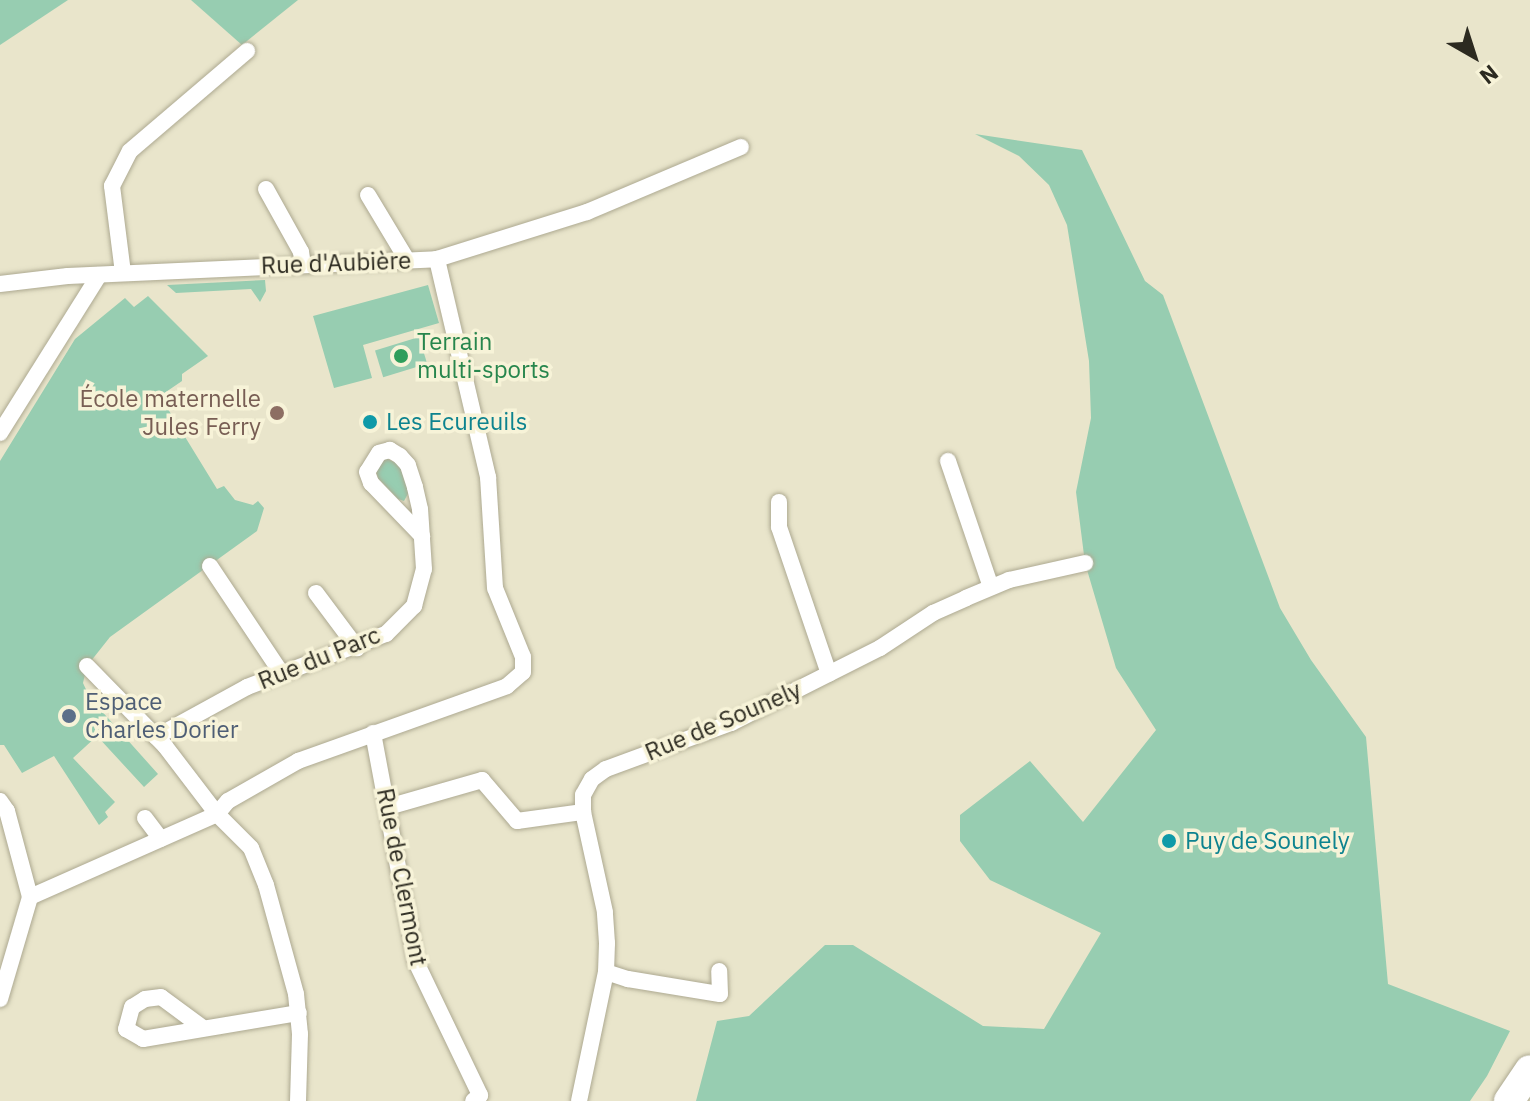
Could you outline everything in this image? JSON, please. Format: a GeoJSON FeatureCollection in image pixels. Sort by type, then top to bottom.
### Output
{"type":"FeatureCollection","features":[{"type":"Feature","properties":{"kind":"highway"},"geometry":{"type":"LineString","coordinates":[[1509,1101],[1530,1070]]}},
{"type":"Feature","properties":{"kind":"street"},"geometry":{"type":"LineString","coordinates":[[123,273],[112,186],[130,151],[247,51]]}},
{"type":"Feature","properties":{"kind":"street","name":"Rue d'Aubière"},"geometry":{"type":"LineString","coordinates":[[0,284],[123,273],[437,259],[587,212],[741,147]]}},
{"type":"Feature","properties":{"kind":"street"},"geometry":{"type":"LineString","coordinates":[[266,189],[301,252],[303,264]]}},
{"type":"Feature","properties":{"kind":"street"},"geometry":{"type":"LineString","coordinates":[[368,195],[407,260]]}},
{"type":"Feature","properties":{"kind":"street"},"geometry":{"type":"LineString","coordinates":[[30,897],[217,814],[228,801],[273,773],[373,733],[507,686],[523,672],[523,657],[495,588],[488,477],[437,259]]}},
{"type":"Feature","properties":{"kind":"street"},"geometry":{"type":"LineString","coordinates":[[0,433],[99,275]]}},
{"type":"Feature","properties":{"kind":"street","name":"Rue du Parc"},"geometry":{"type":"LineString","coordinates":[[156,737],[247,687],[357,648],[386,634],[414,606],[424,569],[422,536],[420,509],[408,465],[390,450],[379,453],[367,472],[371,483],[422,536]]}},
{"type":"Feature","properties":{"kind":"street"},"geometry":{"type":"LineString","coordinates":[[948,461],[991,587]]}},
{"type":"Feature","properties":{"kind":"street"},"geometry":{"type":"LineString","coordinates":[[779,502],[779,527],[829,674]]}},
{"type":"Feature","properties":{"kind":"street","name":"Rue de Sounely"},"geometry":{"type":"LineString","coordinates":[[583,812],[583,795],[592,779],[606,769],[731,723],[880,648],[933,613],[991,587],[1085,563]]}},
{"type":"Feature","properties":{"kind":"street"},"geometry":{"type":"LineString","coordinates":[[210,566],[282,674]]}},
{"type":"Feature","properties":{"kind":"street"},"geometry":{"type":"LineString","coordinates":[[316,593],[357,648]]}},
{"type":"Feature","properties":{"kind":"street"},"geometry":{"type":"LineString","coordinates":[[87,666],[156,737],[217,814],[251,848],[266,885],[299,1013],[298,1101]]}},
{"type":"Feature","properties":{"kind":"street","name":"Rue de Clermont"},"geometry":{"type":"LineString","coordinates":[[373,733],[416,962],[479,1099]]}},
{"type":"Feature","properties":{"kind":"street"},"geometry":{"type":"LineString","coordinates":[[388,807],[482,780],[517,821],[583,812],[605,912],[606,972],[579,1101]]}},
{"type":"Feature","properties":{"kind":"street"},"geometry":{"type":"LineString","coordinates":[[0,801],[7,811],[30,897],[0,999]]}},
{"type":"Feature","properties":{"kind":"street"},"geometry":{"type":"LineString","coordinates":[[145,818],[161,839]]}},
{"type":"Feature","properties":{"kind":"street"},"geometry":{"type":"LineString","coordinates":[[606,972],[628,979],[720,994],[719,971]]}},
{"type":"Feature","properties":{"kind":"street"},"geometry":{"type":"LineString","coordinates":[[203,1028],[299,1013]]}},
{"type":"Feature","properties":{"kind":"green space"},"geometry":{"type":"Polygon","coordinates":[[[0,0],[68,0],[0,45],[0,0]]]}},
{"type":"Feature","properties":{"kind":"green space"},"geometry":{"type":"Polygon","coordinates":[[[191,0],[298,0],[242,45],[191,0]]]}},
{"type":"Feature","properties":{"kind":"green space"},"geometry":{"type":"Polygon","coordinates":[[[975,134],[1082,150],[1145,281],[1163,295],[1280,608],[1311,660],[1366,737],[1388,984],[1510,1031],[1470,1101],[696,1101],[717,1021],[749,1016],[825,945],[853,945],[983,1026],[1044,1029],[1101,933],[990,880],[960,841],[960,815],[1030,761],[1083,822],[1156,730],[1116,668],[1085,563],[1076,492],[1091,418],[1089,361],[1067,225],[1049,185],[1019,156],[975,134]]]}},
{"type":"Feature","properties":{"kind":"green space"},"geometry":{"type":"Polygon","coordinates":[[[265,280],[266,291],[260,302],[251,289],[176,293],[167,285],[265,280]]]}},
{"type":"Feature","properties":{"kind":"green space"},"geometry":{"type":"Polygon","coordinates":[[[428,285],[439,323],[363,345],[372,378],[334,388],[313,316],[428,285]]]}},
{"type":"Feature","properties":{"kind":"green space"},"geometry":{"type":"Polygon","coordinates":[[[148,296],[208,356],[182,374],[182,381],[160,396],[217,489],[224,486],[235,500],[253,505],[258,501],[264,508],[257,531],[110,637],[87,666],[83,683],[90,698],[158,774],[144,787],[97,736],[73,758],[115,802],[105,812],[108,817],[99,825],[54,756],[22,773],[4,745],[0,745],[0,461],[75,339],[125,298],[134,307],[148,296]]]}},
{"type":"Feature","properties":{"kind":"green space","name":"Terrain multi-sports"},"geometry":{"type":"Polygon","coordinates":[[[419,337],[427,364],[383,377],[375,350],[419,337]]]}},
{"type":"Feature","properties":{"kind":"green space"},"geometry":{"type":"Polygon","coordinates":[[[385,458],[399,464],[409,492],[404,501],[398,499],[378,478],[376,471],[385,458]]]}},
{"type":"Feature","properties":{"kind":"place","name":"Terrain multi-sports"},"geometry":{"type":"Point","coordinates":[401,356]}},
{"type":"Feature","properties":{"kind":"place","name":"École maternelle Jules Ferry"},"geometry":{"type":"Point","coordinates":[277,413]}},
{"type":"Feature","properties":{"kind":"place","name":"Les Ecureuils"},"geometry":{"type":"Point","coordinates":[370,422]}},
{"type":"Feature","properties":{"kind":"place","name":"Espace Charles Dorier"},"geometry":{"type":"Point","coordinates":[69,716]}},
{"type":"Feature","properties":{"kind":"place","name":"Puy de Sounely"},"geometry":{"type":"Point","coordinates":[1169,841]}}]}
